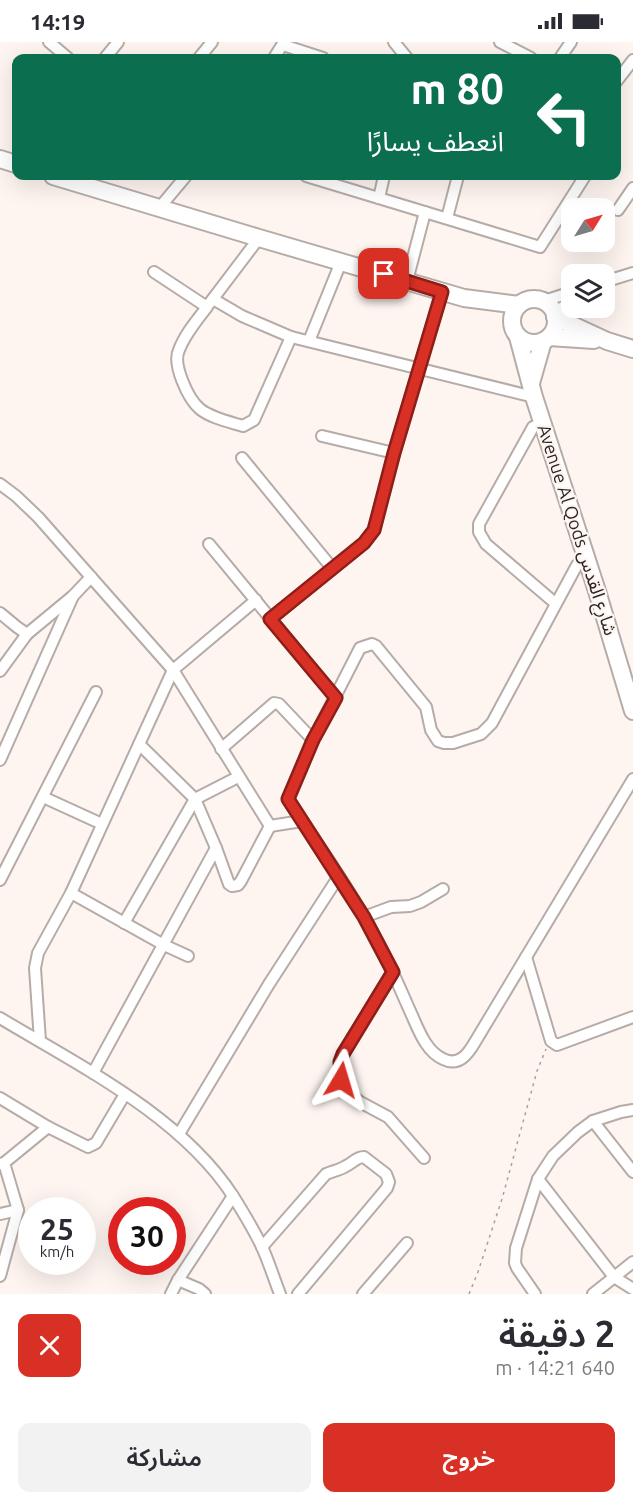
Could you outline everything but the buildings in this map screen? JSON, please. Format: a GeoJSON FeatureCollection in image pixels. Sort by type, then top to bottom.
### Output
{"type":"FeatureCollection","features":[{"type":"Feature","properties":{"kind":"main road"},"geometry":{"type":"LineString","coordinates":[[68,180],[442,292],[464,298],[519,304]]}},
{"type":"Feature","properties":{"kind":"main road"},"geometry":{"type":"LineString","coordinates":[[464,298],[515,329],[530,343],[546,339],[607,341]]}},
{"type":"Feature","properties":{"kind":"main road"},"geometry":{"type":"LineString","coordinates":[[515,329],[513,313],[519,304],[537,299],[551,311],[607,341],[633,349]]}},
{"type":"Feature","properties":{"kind":"main road"},"geometry":{"type":"LineString","coordinates":[[532,391],[546,339],[555,325],[551,311]]}},
{"type":"Feature","properties":{"kind":"main road","name":"Avenue Al Qods شارع القدس"},"geometry":{"type":"LineString","coordinates":[[515,329],[532,391],[632,706]]}},
{"type":"Feature","properties":{"kind":"street"},"geometry":{"type":"LineString","coordinates":[[49,42],[63,54]]}},
{"type":"Feature","properties":{"kind":"street"},"geometry":{"type":"LineString","coordinates":[[108,54],[118,42]]}},
{"type":"Feature","properties":{"kind":"street"},"geometry":{"type":"LineString","coordinates":[[202,54],[212,42]]}},
{"type":"Feature","properties":{"kind":"street"},"geometry":{"type":"LineString","coordinates":[[500,42],[523,54]]}},
{"type":"Feature","properties":{"kind":"street"},"geometry":{"type":"LineString","coordinates":[[284,44],[311,54]]}},
{"type":"Feature","properties":{"kind":"street"},"geometry":{"type":"LineString","coordinates":[[621,76],[633,60]]}},
{"type":"Feature","properties":{"kind":"street"},"geometry":{"type":"LineString","coordinates":[[160,207],[183,180]]}},
{"type":"Feature","properties":{"kind":"street"},"geometry":{"type":"LineString","coordinates":[[319,180],[540,247],[582,180]]}},
{"type":"Feature","properties":{"kind":"street"},"geometry":{"type":"LineString","coordinates":[[380,198],[383,180]]}},
{"type":"Feature","properties":{"kind":"street"},"geometry":{"type":"LineString","coordinates":[[447,218],[457,180]]}},
{"type":"Feature","properties":{"kind":"street"},"geometry":{"type":"LineString","coordinates":[[618,210],[633,188]]}},
{"type":"Feature","properties":{"kind":"street"},"geometry":{"type":"LineString","coordinates":[[407,281],[425,212]]}},
{"type":"Feature","properties":{"kind":"street"},"geometry":{"type":"LineString","coordinates":[[259,238],[189,331],[178,351],[178,370],[193,401],[199,408],[206,413],[243,426],[254,420],[291,337]]}},
{"type":"Feature","properties":{"kind":"street"},"geometry":{"type":"LineString","coordinates":[[309,341],[341,262]]}},
{"type":"Feature","properties":{"kind":"street"},"geometry":{"type":"LineString","coordinates":[[154,272],[210,303],[291,337],[420,369],[532,391]]}},
{"type":"Feature","properties":{"kind":"street"},"geometry":{"type":"LineString","coordinates":[[615,279],[633,273]]}},
{"type":"Feature","properties":{"kind":"street"},"geometry":{"type":"LineString","coordinates":[[270,619],[364,543],[374,530],[394,453],[442,292]]}},
{"type":"Feature","properties":{"kind":"street"},"geometry":{"type":"LineString","coordinates":[[551,311],[561,302]]}},
{"type":"Feature","properties":{"kind":"street"},"geometry":{"type":"LineString","coordinates":[[551,311],[561,306]]}},
{"type":"Feature","properties":{"kind":"street"},"geometry":{"type":"LineString","coordinates":[[542,423],[533,427],[479,524],[478,532],[486,544],[555,603]]}},
{"type":"Feature","properties":{"kind":"street"},"geometry":{"type":"LineString","coordinates":[[322,436],[394,453]]}},
{"type":"Feature","properties":{"kind":"street"},"geometry":{"type":"LineString","coordinates":[[242,458],[332,568]]}},
{"type":"Feature","properties":{"kind":"street"},"geometry":{"type":"LineString","coordinates":[[0,484],[38,517],[172,670],[270,826]]}},
{"type":"Feature","properties":{"kind":"street"},"geometry":{"type":"LineString","coordinates":[[210,544],[336,698]]}},
{"type":"Feature","properties":{"kind":"street"},"geometry":{"type":"LineString","coordinates":[[586,559],[577,565],[492,723],[481,734],[453,743],[438,741],[431,730],[426,707],[376,646],[372,644],[360,648],[313,740],[288,799],[364,917],[393,972],[422,1037],[434,1053],[443,1059],[458,1061],[468,1054],[633,779]]}},
{"type":"Feature","properties":{"kind":"street"},"geometry":{"type":"LineString","coordinates":[[0,671],[27,634],[73,596],[91,577]]}},
{"type":"Feature","properties":{"kind":"street"},"geometry":{"type":"LineString","coordinates":[[0,760],[73,596]]}},
{"type":"Feature","properties":{"kind":"street"},"geometry":{"type":"LineString","coordinates":[[40,1041],[35,968],[38,952],[71,893],[172,670],[255,600]]}},
{"type":"Feature","properties":{"kind":"street"},"geometry":{"type":"LineString","coordinates":[[0,613],[27,634]]}},
{"type":"Feature","properties":{"kind":"street"},"geometry":{"type":"LineString","coordinates":[[0,880],[96,692]]}},
{"type":"Feature","properties":{"kind":"street"},"geometry":{"type":"LineString","coordinates":[[221,749],[274,703],[279,704],[313,740]]}},
{"type":"Feature","properties":{"kind":"street"},"geometry":{"type":"LineString","coordinates":[[140,744],[195,798],[231,886],[238,885],[270,826]]}},
{"type":"Feature","properties":{"kind":"street"},"geometry":{"type":"LineString","coordinates":[[124,923],[195,798],[238,777]]}},
{"type":"Feature","properties":{"kind":"street"},"geometry":{"type":"LineString","coordinates":[[42,797],[102,824]]}},
{"type":"Feature","properties":{"kind":"street"},"geometry":{"type":"LineString","coordinates":[[270,826],[302,821]]}},
{"type":"Feature","properties":{"kind":"street"},"geometry":{"type":"LineString","coordinates":[[93,1073],[216,848]]}},
{"type":"Feature","properties":{"kind":"street"},"geometry":{"type":"LineString","coordinates":[[179,1134],[339,876]]}},
{"type":"Feature","properties":{"kind":"street"},"geometry":{"type":"LineString","coordinates":[[364,917],[391,907],[411,906],[443,889]]}},
{"type":"Feature","properties":{"kind":"street"},"geometry":{"type":"LineString","coordinates":[[71,893],[188,956]]}},
{"type":"Feature","properties":{"kind":"street"},"geometry":{"type":"LineString","coordinates":[[526,957],[551,1041],[557,1045],[633,1017]]}},
{"type":"Feature","properties":{"kind":"street"},"geometry":{"type":"LineString","coordinates":[[393,972],[343,1054],[340,1062],[341,1080],[360,1102],[388,1117],[424,1158]]}},
{"type":"Feature","properties":{"kind":"street"},"geometry":{"type":"LineString","coordinates":[[0,1018],[126,1094],[179,1134],[214,1171],[233,1196],[262,1247],[280,1294]]}},
{"type":"Feature","properties":{"kind":"street"},"geometry":{"type":"LineString","coordinates":[[0,1098],[48,1127],[88,1147],[96,1143],[126,1094]]}},
{"type":"Feature","properties":{"kind":"street"},"geometry":{"type":"LineString","coordinates":[[535,1294],[515,1263],[516,1248],[538,1179],[553,1156],[593,1121],[633,1110]]}},
{"type":"Feature","properties":{"kind":"street"},"geometry":{"type":"LineString","coordinates":[[593,1121],[633,1172]]}},
{"type":"Feature","properties":{"kind":"street"},"geometry":{"type":"LineString","coordinates":[[0,1276],[18,1210],[2,1163],[48,1127]]}},
{"type":"Feature","properties":{"kind":"street"},"geometry":{"type":"LineString","coordinates":[[262,1247],[326,1174],[349,1165],[360,1156],[386,1174],[389,1182],[387,1188],[298,1294]]}},
{"type":"Feature","properties":{"kind":"street"},"geometry":{"type":"LineString","coordinates":[[538,1179],[614,1277],[633,1289]]}},
{"type":"Feature","properties":{"kind":"street"},"geometry":{"type":"LineString","coordinates":[[171,1294],[233,1196]]}},
{"type":"Feature","properties":{"kind":"street"},"geometry":{"type":"LineString","coordinates":[[0,1214],[18,1210]]}},
{"type":"Feature","properties":{"kind":"street"},"geometry":{"type":"LineString","coordinates":[[363,1294],[407,1243]]}},
{"type":"Feature","properties":{"kind":"street"},"geometry":{"type":"LineString","coordinates":[[593,1294],[633,1262]]}},
{"type":"Feature","properties":{"kind":"street"},"geometry":{"type":"LineString","coordinates":[[178,1280],[205,1294]]}},
{"type":"Feature","properties":{"kind":"path"},"geometry":{"type":"LineString","coordinates":[[469,1294],[502,1199],[537,1071],[551,1041]]}},
{"type":"Feature","properties":{"kind":"route"},"geometry":{"type":"LineString","coordinates":[[341,1080],[340,1062],[343,1054],[393,972],[364,917],[288,799],[313,740],[336,698],[270,619],[364,543],[374,530],[394,453],[442,292],[384,274]]}}]}
